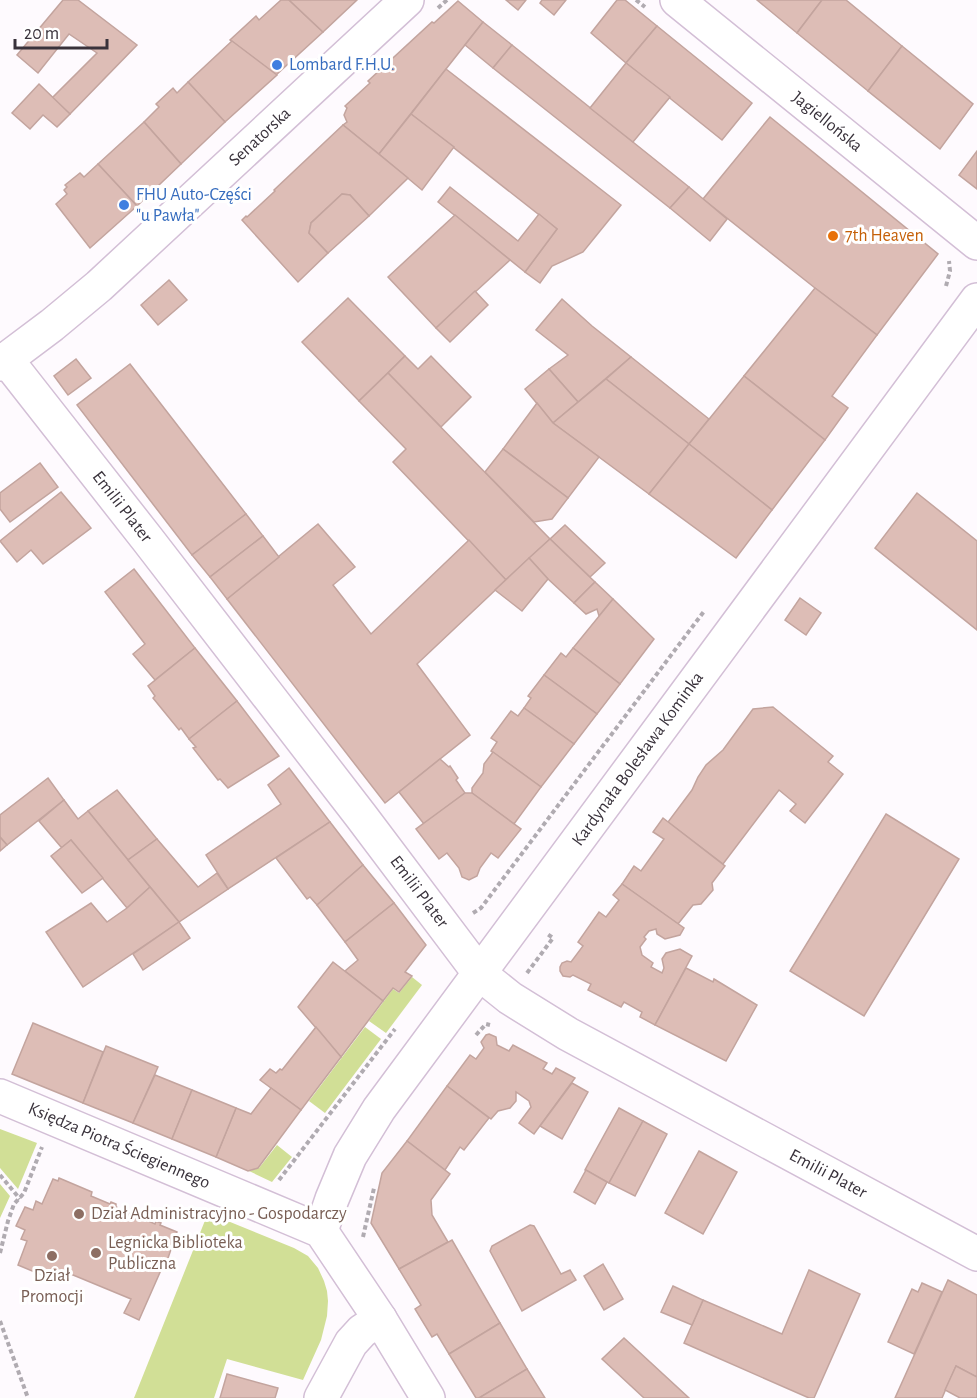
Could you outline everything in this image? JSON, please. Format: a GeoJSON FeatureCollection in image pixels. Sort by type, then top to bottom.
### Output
{"type":"FeatureCollection","features":[{"type":"Feature","properties":{"kind":"street","name":"Senatorska"},"geometry":{"type":"LineString","coordinates":[[3,362],[99,286],[407,0]]}},
{"type":"Feature","properties":{"kind":"street","name":"Jagiellońska"},"geometry":{"type":"LineString","coordinates":[[665,7],[977,243]]}},
{"type":"Feature","properties":{"kind":"street","name":"Kardynała Bolesława Kominka"},"geometry":{"type":"LineString","coordinates":[[321,1231],[343,1173],[358,1142],[389,1096],[977,300]]}},
{"type":"Feature","properties":{"kind":"street","name":"Emilii Plater"},"geometry":{"type":"LineString","coordinates":[[3,362],[141,531],[480,974],[510,998],[568,1034],[977,1254]]}},
{"type":"Feature","properties":{"kind":"street","name":"Księdza Piotra Ściegiennego"},"geometry":{"type":"LineString","coordinates":[[0,1096],[321,1231]]}},
{"type":"Feature","properties":{"kind":"street"},"geometry":{"type":"LineString","coordinates":[[321,1231],[380,1319],[428,1398]]}},
{"type":"Feature","properties":{"kind":"street"},"geometry":{"type":"LineString","coordinates":[[321,1398],[346,1349],[362,1332],[380,1319]]}},
{"type":"Feature","properties":{"kind":"path"},"geometry":{"type":"LineString","coordinates":[[636,0],[665,7]]}},
{"type":"Feature","properties":{"kind":"path"},"geometry":{"type":"LineString","coordinates":[[946,286],[950,271],[949,259]]}},
{"type":"Feature","properties":{"kind":"path"},"geometry":{"type":"LineString","coordinates":[[468,913],[481,908],[708,606]]}},
{"type":"Feature","properties":{"kind":"path"},"geometry":{"type":"LineString","coordinates":[[274,1186],[395,1028]]}},
{"type":"Feature","properties":{"kind":"path"},"geometry":{"type":"LineString","coordinates":[[0,1252],[14,1204],[24,1193],[44,1141]]}},
{"type":"Feature","properties":{"kind":"path"},"geometry":{"type":"LineString","coordinates":[[0,1175],[20,1199]]}},
{"type":"Feature","properties":{"kind":"path"},"geometry":{"type":"LineString","coordinates":[[361,1243],[376,1177]]}},
{"type":"Feature","properties":{"kind":"path"},"geometry":{"type":"LineString","coordinates":[[0,1321],[28,1398]]}},
{"type":"Feature","properties":{"kind":"green space"},"geometry":{"type":"Polygon","coordinates":[[[412,977],[422,985],[386,1033],[369,1021],[393,989],[399,993],[412,977]]]}},
{"type":"Feature","properties":{"kind":"green space"},"geometry":{"type":"Polygon","coordinates":[[[365,1027],[381,1039],[325,1113],[309,1101],[365,1027]]]}},
{"type":"Feature","properties":{"kind":"green space"},"geometry":{"type":"Polygon","coordinates":[[[0,1129],[37,1143],[18,1189],[0,1168],[0,1129]]]}},
{"type":"Feature","properties":{"kind":"green space"},"geometry":{"type":"Polygon","coordinates":[[[277,1145],[292,1157],[272,1182],[249,1171],[259,1168],[277,1145]]]}},
{"type":"Feature","properties":{"kind":"green space"},"geometry":{"type":"Polygon","coordinates":[[[0,1184],[10,1196],[0,1218],[0,1184]]]}},
{"type":"Feature","properties":{"kind":"green space"},"geometry":{"type":"Polygon","coordinates":[[[208,1213],[294,1248],[308,1256],[318,1268],[327,1291],[327,1316],[321,1340],[303,1380],[227,1359],[214,1398],[134,1398],[208,1213]]]}},
{"type":"Feature","properties":{"kind":"building"},"geometry":{"type":"Polygon","coordinates":[[[63,0],[78,0],[137,45],[70,114],[52,98],[97,53],[69,34],[38,73],[17,55],[63,0]]]}},
{"type":"Feature","properties":{"kind":"building"},"geometry":{"type":"Polygon","coordinates":[[[281,0],[289,0],[323,32],[276,75],[230,40],[256,16],[259,20],[281,0]]]}},
{"type":"Feature","properties":{"kind":"building"},"geometry":{"type":"Polygon","coordinates":[[[289,0],[357,0],[323,32],[289,0]]]}},
{"type":"Feature","properties":{"kind":"building"},"geometry":{"type":"Polygon","coordinates":[[[506,0],[526,0],[518,10],[506,0]]]}},
{"type":"Feature","properties":{"kind":"building"},"geometry":{"type":"Polygon","coordinates":[[[542,0],[566,0],[554,15],[540,3],[542,0]]]}},
{"type":"Feature","properties":{"kind":"building"},"geometry":{"type":"Polygon","coordinates":[[[617,0],[625,0],[657,26],[626,63],[591,33],[617,0]]]}},
{"type":"Feature","properties":{"kind":"building"},"geometry":{"type":"Polygon","coordinates":[[[757,0],[822,0],[797,33],[757,0]]]}},
{"type":"Feature","properties":{"kind":"building"},"geometry":{"type":"Polygon","coordinates":[[[822,0],[846,0],[902,46],[868,91],[797,33],[822,0]]]}},
{"type":"Feature","properties":{"kind":"building"},"geometry":{"type":"Polygon","coordinates":[[[458,1],[483,22],[379,154],[343,125],[347,122],[344,115],[347,108],[345,106],[370,83],[368,81],[458,1]]]}},
{"type":"Feature","properties":{"kind":"building"},"geometry":{"type":"Polygon","coordinates":[[[483,22],[512,45],[493,68],[465,45],[483,22]]]}},
{"type":"Feature","properties":{"kind":"building"},"geometry":{"type":"Polygon","coordinates":[[[657,26],[752,103],[722,140],[626,63],[657,26]]]}},
{"type":"Feature","properties":{"kind":"building"},"geometry":{"type":"Polygon","coordinates":[[[232,41],[277,75],[225,122],[188,82],[232,41]]]}},
{"type":"Feature","properties":{"kind":"building"},"geometry":{"type":"Polygon","coordinates":[[[512,45],[689,187],[670,208],[493,68],[512,45]]]}},
{"type":"Feature","properties":{"kind":"building"},"geometry":{"type":"Polygon","coordinates":[[[902,46],[973,104],[940,149],[868,91],[902,46]]]}},
{"type":"Feature","properties":{"kind":"building"},"geometry":{"type":"Polygon","coordinates":[[[626,63],[670,97],[633,142],[590,108],[626,63]]]}},
{"type":"Feature","properties":{"kind":"building"},"geometry":{"type":"Polygon","coordinates":[[[446,69],[621,205],[583,252],[552,266],[540,283],[525,272],[557,229],[411,114],[446,69]]]}},
{"type":"Feature","properties":{"kind":"building"},"geometry":{"type":"Polygon","coordinates":[[[188,82],[225,122],[181,164],[144,122],[159,107],[156,104],[173,88],[177,93],[188,82]]]}},
{"type":"Feature","properties":{"kind":"building"},"geometry":{"type":"Polygon","coordinates":[[[39,84],[70,114],[57,127],[43,115],[30,129],[12,113],[39,84]]]}},
{"type":"Feature","properties":{"kind":"building"},"geometry":{"type":"Polygon","coordinates":[[[411,114],[454,147],[422,190],[379,154],[411,114]]]}},
{"type":"Feature","properties":{"kind":"building","name":"7th Heaven"},"geometry":{"type":"Polygon","coordinates":[[[770,117],[938,254],[877,335],[703,199],[770,117]]]}},
{"type":"Feature","properties":{"kind":"building"},"geometry":{"type":"Polygon","coordinates":[[[144,122],[181,164],[137,206],[98,164],[144,122]]]}},
{"type":"Feature","properties":{"kind":"building"},"geometry":{"type":"Polygon","coordinates":[[[343,125],[408,178],[369,216],[350,195],[342,194],[311,223],[309,233],[328,253],[298,282],[242,220],[343,125]]]}},
{"type":"Feature","properties":{"kind":"building"},"geometry":{"type":"Polygon","coordinates":[[[977,151],[977,189],[959,175],[977,151]]]}},
{"type":"Feature","properties":{"kind":"building"},"geometry":{"type":"Polygon","coordinates":[[[98,164],[137,206],[90,248],[56,204],[67,194],[64,190],[67,187],[65,185],[80,173],[84,177],[98,164]]]}},
{"type":"Feature","properties":{"kind":"building"},"geometry":{"type":"Polygon","coordinates":[[[450,187],[518,241],[539,214],[557,229],[525,272],[438,202],[450,187]]]}},
{"type":"Feature","properties":{"kind":"building"},"geometry":{"type":"Polygon","coordinates":[[[689,187],[727,219],[710,241],[670,208],[689,187]]]}},
{"type":"Feature","properties":{"kind":"building"},"geometry":{"type":"Polygon","coordinates":[[[342,194],[350,195],[369,216],[328,253],[309,233],[311,223],[342,194]]]}},
{"type":"Feature","properties":{"kind":"building"},"geometry":{"type":"Polygon","coordinates":[[[455,215],[510,260],[436,328],[388,277],[455,215]]]}},
{"type":"Feature","properties":{"kind":"building"},"geometry":{"type":"Polygon","coordinates":[[[169,280],[187,300],[158,325],[141,305],[169,280]]]}},
{"type":"Feature","properties":{"kind":"building"},"geometry":{"type":"Polygon","coordinates":[[[815,288],[877,335],[832,396],[848,408],[825,440],[744,376],[815,288]]]}},
{"type":"Feature","properties":{"kind":"building"},"geometry":{"type":"Polygon","coordinates":[[[475,291],[488,305],[450,342],[436,328],[475,291]]]}},
{"type":"Feature","properties":{"kind":"building"},"geometry":{"type":"Polygon","coordinates":[[[348,298],[405,356],[359,401],[302,342],[348,298]]]}},
{"type":"Feature","properties":{"kind":"building"},"geometry":{"type":"Polygon","coordinates":[[[562,299],[631,357],[578,402],[549,369],[568,355],[536,330],[562,299]]]}},
{"type":"Feature","properties":{"kind":"building"},"geometry":{"type":"Polygon","coordinates":[[[405,356],[418,369],[431,356],[471,397],[441,427],[388,373],[405,356]]]}},
{"type":"Feature","properties":{"kind":"building"},"geometry":{"type":"Polygon","coordinates":[[[631,357],[709,419],[689,444],[606,379],[631,357]]]}},
{"type":"Feature","properties":{"kind":"building"},"geometry":{"type":"Polygon","coordinates":[[[76,359],[91,378],[68,395],[54,376],[76,359]]]}},
{"type":"Feature","properties":{"kind":"building"},"geometry":{"type":"Polygon","coordinates":[[[130,364],[246,514],[192,555],[77,405],[130,364]]]}},
{"type":"Feature","properties":{"kind":"building"},"geometry":{"type":"Polygon","coordinates":[[[549,369],[578,402],[553,423],[525,389],[549,369]]]}},
{"type":"Feature","properties":{"kind":"building"},"geometry":{"type":"Polygon","coordinates":[[[388,373],[550,539],[506,580],[393,462],[406,449],[359,401],[388,373]]]}},
{"type":"Feature","properties":{"kind":"building"},"geometry":{"type":"Polygon","coordinates":[[[744,376],[825,440],[772,510],[689,444],[744,376]]]}},
{"type":"Feature","properties":{"kind":"building"},"geometry":{"type":"Polygon","coordinates":[[[606,379],[689,444],[649,494],[553,423],[606,379]]]}},
{"type":"Feature","properties":{"kind":"building"},"geometry":{"type":"Polygon","coordinates":[[[537,403],[553,423],[599,457],[568,498],[503,449],[537,403]]]}},
{"type":"Feature","properties":{"kind":"building"},"geometry":{"type":"Polygon","coordinates":[[[689,444],[772,510],[736,558],[649,494],[689,444]]]}},
{"type":"Feature","properties":{"kind":"building"},"geometry":{"type":"Polygon","coordinates":[[[503,449],[568,498],[552,519],[534,522],[485,472],[503,449]]]}},
{"type":"Feature","properties":{"kind":"building"},"geometry":{"type":"Polygon","coordinates":[[[40,463],[58,487],[10,522],[0,509],[0,493],[40,463]]]}},
{"type":"Feature","properties":{"kind":"building"},"geometry":{"type":"Polygon","coordinates":[[[61,492],[91,528],[43,564],[31,550],[17,562],[0,541],[61,492]]]}},
{"type":"Feature","properties":{"kind":"building"},"geometry":{"type":"Polygon","coordinates":[[[917,493],[977,541],[977,630],[875,548],[917,493]]]}},
{"type":"Feature","properties":{"kind":"building"},"geometry":{"type":"Polygon","coordinates":[[[246,514],[263,536],[210,577],[192,555],[246,514]]]}},
{"type":"Feature","properties":{"kind":"building"},"geometry":{"type":"Polygon","coordinates":[[[318,524],[355,567],[333,585],[371,634],[469,540],[506,580],[417,664],[470,735],[385,803],[227,599],[318,524]]]}},
{"type":"Feature","properties":{"kind":"building"},"geometry":{"type":"Polygon","coordinates":[[[565,525],[605,563],[590,577],[550,539],[565,525]]]}},
{"type":"Feature","properties":{"kind":"building"},"geometry":{"type":"Polygon","coordinates":[[[263,536],[279,557],[227,599],[210,577],[263,536]]]}},
{"type":"Feature","properties":{"kind":"building"},"geometry":{"type":"Polygon","coordinates":[[[550,539],[595,582],[574,603],[529,558],[550,539]]]}},
{"type":"Feature","properties":{"kind":"building"},"geometry":{"type":"Polygon","coordinates":[[[529,558],[548,579],[522,611],[495,590],[529,558]]]}},
{"type":"Feature","properties":{"kind":"building"},"geometry":{"type":"Polygon","coordinates":[[[134,569],[195,648],[155,680],[133,654],[145,644],[105,592],[134,569]]]}},
{"type":"Feature","properties":{"kind":"building"},"geometry":{"type":"Polygon","coordinates":[[[595,582],[613,599],[599,616],[597,609],[586,614],[574,603],[595,582]]]}},
{"type":"Feature","properties":{"kind":"building"},"geometry":{"type":"Polygon","coordinates":[[[800,598],[821,613],[806,635],[785,620],[800,598]]]}},
{"type":"Feature","properties":{"kind":"building"},"geometry":{"type":"Polygon","coordinates":[[[613,599],[654,639],[620,684],[573,648],[613,599]]]}},
{"type":"Feature","properties":{"kind":"building"},"geometry":{"type":"Polygon","coordinates":[[[195,648],[237,701],[189,739],[153,698],[155,696],[148,686],[195,648]]]}},
{"type":"Feature","properties":{"kind":"building"},"geometry":{"type":"Polygon","coordinates":[[[573,648],[620,684],[597,714],[544,675],[561,653],[566,657],[573,648]]]}},
{"type":"Feature","properties":{"kind":"building"},"geometry":{"type":"Polygon","coordinates":[[[544,675],[597,714],[574,744],[524,708],[531,698],[528,696],[544,675]]]}},
{"type":"Feature","properties":{"kind":"building"},"geometry":{"type":"Polygon","coordinates":[[[237,701],[279,756],[228,788],[220,779],[218,780],[193,748],[196,747],[189,739],[237,701]]]}},
{"type":"Feature","properties":{"kind":"building"},"geometry":{"type":"Polygon","coordinates":[[[773,707],[833,756],[828,762],[843,774],[805,823],[790,811],[796,804],[779,790],[723,864],[668,822],[692,790],[706,765],[723,750],[753,709],[773,707]]]}},
{"type":"Feature","properties":{"kind":"building"},"geometry":{"type":"Polygon","coordinates":[[[524,708],[574,744],[541,787],[491,751],[497,742],[491,738],[511,711],[518,716],[524,708]]]}},
{"type":"Feature","properties":{"kind":"building"},"geometry":{"type":"Polygon","coordinates":[[[493,752],[541,787],[514,824],[472,793],[472,788],[483,773],[484,764],[493,752]]]}},
{"type":"Feature","properties":{"kind":"building"},"geometry":{"type":"Polygon","coordinates":[[[440,759],[450,766],[465,793],[424,824],[399,792],[440,759]]]}},
{"type":"Feature","properties":{"kind":"building"},"geometry":{"type":"Polygon","coordinates":[[[289,768],[330,822],[228,889],[206,855],[281,804],[268,785],[289,768]]]}},
{"type":"Feature","properties":{"kind":"building"},"geometry":{"type":"Polygon","coordinates":[[[48,778],[64,800],[7,845],[0,837],[0,815],[48,778]]]}},
{"type":"Feature","properties":{"kind":"building"},"geometry":{"type":"Polygon","coordinates":[[[117,790],[157,839],[128,860],[88,811],[117,790]]]}},
{"type":"Feature","properties":{"kind":"building"},"geometry":{"type":"Polygon","coordinates":[[[465,793],[472,793],[521,829],[498,858],[491,853],[477,876],[469,880],[462,877],[459,868],[447,853],[439,859],[416,829],[465,793]]]}},
{"type":"Feature","properties":{"kind":"building"},"geometry":{"type":"Polygon","coordinates":[[[64,800],[78,819],[88,811],[150,887],[127,908],[71,840],[61,847],[39,821],[64,800]]]}},
{"type":"Feature","properties":{"kind":"building"},"geometry":{"type":"Polygon","coordinates":[[[886,814],[959,859],[864,1016],[790,971],[886,814]]]}},
{"type":"Feature","properties":{"kind":"building"},"geometry":{"type":"Polygon","coordinates":[[[663,818],[725,866],[712,883],[713,890],[701,904],[693,905],[678,924],[622,884],[634,866],[641,871],[664,839],[653,832],[663,818]]]}},
{"type":"Feature","properties":{"kind":"building"},"geometry":{"type":"Polygon","coordinates":[[[330,822],[363,865],[317,905],[310,897],[307,899],[276,858],[330,822]]]}},
{"type":"Feature","properties":{"kind":"building"},"geometry":{"type":"Polygon","coordinates":[[[0,837],[7,845],[0,851],[0,837]]]}},
{"type":"Feature","properties":{"kind":"building"},"geometry":{"type":"Polygon","coordinates":[[[157,839],[198,887],[217,873],[228,889],[179,922],[128,860],[157,839]]]}},
{"type":"Feature","properties":{"kind":"building"},"geometry":{"type":"Polygon","coordinates":[[[71,840],[103,878],[82,893],[51,856],[71,840]]]}},
{"type":"Feature","properties":{"kind":"building"},"geometry":{"type":"Polygon","coordinates":[[[363,865],[394,903],[345,942],[317,905],[363,865]]]}},
{"type":"Feature","properties":{"kind":"building"},"geometry":{"type":"Polygon","coordinates":[[[622,884],[684,928],[680,935],[665,939],[657,934],[656,929],[649,931],[640,947],[642,955],[653,963],[651,967],[662,973],[664,968],[662,959],[666,953],[680,949],[692,956],[655,1025],[640,1017],[642,1012],[624,1002],[621,1007],[588,990],[591,984],[573,975],[563,976],[560,971],[562,963],[571,962],[583,946],[578,942],[599,912],[606,917],[619,900],[613,895],[622,884]]]}},
{"type":"Feature","properties":{"kind":"building"},"geometry":{"type":"Polygon","coordinates":[[[150,887],[179,922],[83,987],[46,932],[91,903],[107,922],[150,887]]]}},
{"type":"Feature","properties":{"kind":"building"},"geometry":{"type":"Polygon","coordinates":[[[394,903],[426,945],[405,972],[412,976],[399,992],[393,988],[383,1001],[345,971],[358,960],[345,942],[394,903]]]}},
{"type":"Feature","properties":{"kind":"building"},"geometry":{"type":"Polygon","coordinates":[[[179,922],[190,938],[143,970],[133,954],[179,922]]]}},
{"type":"Feature","properties":{"kind":"building"},"geometry":{"type":"Polygon","coordinates":[[[333,962],[383,1001],[341,1057],[298,1007],[333,962]]]}},
{"type":"Feature","properties":{"kind":"building"},"geometry":{"type":"Polygon","coordinates":[[[686,968],[713,982],[714,979],[757,1005],[726,1061],[655,1025],[686,968]]]}},
{"type":"Feature","properties":{"kind":"building"},"geometry":{"type":"Polygon","coordinates":[[[33,1023],[103,1052],[83,1103],[12,1074],[33,1023]]]}},
{"type":"Feature","properties":{"kind":"building"},"geometry":{"type":"Polygon","coordinates":[[[316,1027],[341,1057],[301,1110],[260,1080],[270,1069],[276,1073],[282,1070],[316,1027]]]}},
{"type":"Feature","properties":{"kind":"building"},"geometry":{"type":"Polygon","coordinates":[[[489,1034],[496,1037],[497,1045],[509,1051],[513,1045],[547,1063],[543,1069],[552,1074],[556,1068],[575,1078],[534,1134],[519,1123],[531,1107],[529,1101],[516,1092],[516,1101],[510,1108],[498,1111],[491,1119],[447,1086],[470,1055],[476,1059],[484,1048],[481,1042],[489,1034]]]}},
{"type":"Feature","properties":{"kind":"building"},"geometry":{"type":"Polygon","coordinates":[[[106,1046],[158,1067],[133,1123],[83,1103],[106,1046]]]}},
{"type":"Feature","properties":{"kind":"building"},"geometry":{"type":"Polygon","coordinates":[[[155,1075],[192,1090],[172,1139],[133,1123],[155,1075]]]}},
{"type":"Feature","properties":{"kind":"building"},"geometry":{"type":"Polygon","coordinates":[[[572,1083],[588,1092],[562,1139],[540,1126],[572,1083]]]}},
{"type":"Feature","properties":{"kind":"building"},"geometry":{"type":"Polygon","coordinates":[[[447,1086],[489,1118],[464,1150],[460,1147],[445,1170],[407,1141],[447,1086]]]}},
{"type":"Feature","properties":{"kind":"building"},"geometry":{"type":"Polygon","coordinates":[[[271,1088],[301,1110],[258,1168],[248,1171],[216,1157],[236,1108],[251,1114],[271,1088]]]}},
{"type":"Feature","properties":{"kind":"building"},"geometry":{"type":"Polygon","coordinates":[[[192,1090],[236,1108],[216,1157],[172,1139],[192,1090]]]}},
{"type":"Feature","properties":{"kind":"building"},"geometry":{"type":"Polygon","coordinates":[[[619,1108],[643,1121],[609,1183],[585,1170],[619,1108]]]}},
{"type":"Feature","properties":{"kind":"building"},"geometry":{"type":"Polygon","coordinates":[[[643,1121],[667,1134],[635,1196],[609,1183],[643,1121]]]}},
{"type":"Feature","properties":{"kind":"building"},"geometry":{"type":"Polygon","coordinates":[[[407,1141],[450,1174],[431,1200],[432,1215],[448,1242],[399,1269],[371,1223],[382,1173],[407,1141]]]}},
{"type":"Feature","properties":{"kind":"building"},"geometry":{"type":"Polygon","coordinates":[[[699,1151],[737,1172],[703,1234],[665,1213],[699,1151]]]}},
{"type":"Feature","properties":{"kind":"building"},"geometry":{"type":"Polygon","coordinates":[[[586,1170],[607,1182],[595,1204],[574,1192],[586,1170]]]}},
{"type":"Feature","properties":{"kind":"building","name":"Legnicka Biblioteka Publiczna"},"geometry":{"type":"Polygon","coordinates":[[[59,1178],[92,1192],[91,1196],[110,1204],[111,1202],[116,1204],[116,1207],[139,1214],[137,1216],[155,1224],[156,1221],[161,1223],[160,1225],[177,1232],[167,1261],[165,1261],[139,1320],[124,1313],[131,1299],[61,1270],[56,1281],[18,1265],[27,1241],[21,1239],[25,1230],[16,1226],[25,1207],[33,1210],[36,1201],[42,1204],[53,1179],[58,1181],[59,1178]]]}},
{"type":"Feature","properties":{"kind":"building"},"geometry":{"type":"Polygon","coordinates":[[[530,1225],[534,1226],[561,1274],[570,1270],[576,1280],[522,1311],[490,1251],[492,1246],[530,1225]]]}},
{"type":"Feature","properties":{"kind":"building"},"geometry":{"type":"Polygon","coordinates":[[[452,1240],[500,1323],[449,1354],[437,1334],[432,1337],[415,1309],[421,1305],[399,1269],[452,1240]]]}},
{"type":"Feature","properties":{"kind":"building"},"geometry":{"type":"Polygon","coordinates":[[[603,1264],[623,1299],[604,1310],[584,1276],[603,1264]]]}},
{"type":"Feature","properties":{"kind":"building"},"geometry":{"type":"Polygon","coordinates":[[[809,1270],[860,1294],[814,1398],[809,1398],[684,1343],[703,1300],[782,1334],[809,1270]]]}},
{"type":"Feature","properties":{"kind":"building"},"geometry":{"type":"Polygon","coordinates":[[[948,1280],[977,1295],[977,1377],[956,1366],[942,1398],[895,1398],[948,1280]]]}},
{"type":"Feature","properties":{"kind":"building"},"geometry":{"type":"Polygon","coordinates":[[[922,1283],[942,1292],[914,1354],[888,1342],[912,1289],[918,1292],[922,1283]]]}},
{"type":"Feature","properties":{"kind":"building"},"geometry":{"type":"Polygon","coordinates":[[[673,1286],[703,1300],[692,1325],[661,1312],[673,1286]]]}},
{"type":"Feature","properties":{"kind":"building"},"geometry":{"type":"Polygon","coordinates":[[[500,1323],[527,1369],[476,1398],[449,1354],[500,1323]]]}},
{"type":"Feature","properties":{"kind":"building"},"geometry":{"type":"Polygon","coordinates":[[[624,1338],[689,1398],[644,1398],[602,1359],[624,1338]]]}},
{"type":"Feature","properties":{"kind":"building"},"geometry":{"type":"Polygon","coordinates":[[[956,1366],[977,1377],[977,1398],[960,1398],[945,1390],[956,1366]]]}},
{"type":"Feature","properties":{"kind":"building"},"geometry":{"type":"Polygon","coordinates":[[[527,1369],[545,1398],[479,1398],[527,1369]]]}},
{"type":"Feature","properties":{"kind":"building"},"geometry":{"type":"Polygon","coordinates":[[[227,1374],[278,1388],[275,1398],[220,1398],[227,1374]]]}},
{"type":"Feature","properties":{"kind":"place","name":"Lombard F.H.U."},"geometry":{"type":"Point","coordinates":[277,65]}},
{"type":"Feature","properties":{"kind":"place","name":"FHU Auto-Części \"u Pawła\""},"geometry":{"type":"Point","coordinates":[124,205]}},
{"type":"Feature","properties":{"kind":"place","name":"7th Heaven"},"geometry":{"type":"Point","coordinates":[833,236]}},
{"type":"Feature","properties":{"kind":"place","name":"Dział Administracyjno - Gospodarczy"},"geometry":{"type":"Point","coordinates":[79,1214]}},
{"type":"Feature","properties":{"kind":"place","name":"Legnicka Biblioteka Publiczna"},"geometry":{"type":"Point","coordinates":[96,1253]}},
{"type":"Feature","properties":{"kind":"place","name":"Dział Promocji"},"geometry":{"type":"Point","coordinates":[52,1256]}}]}
